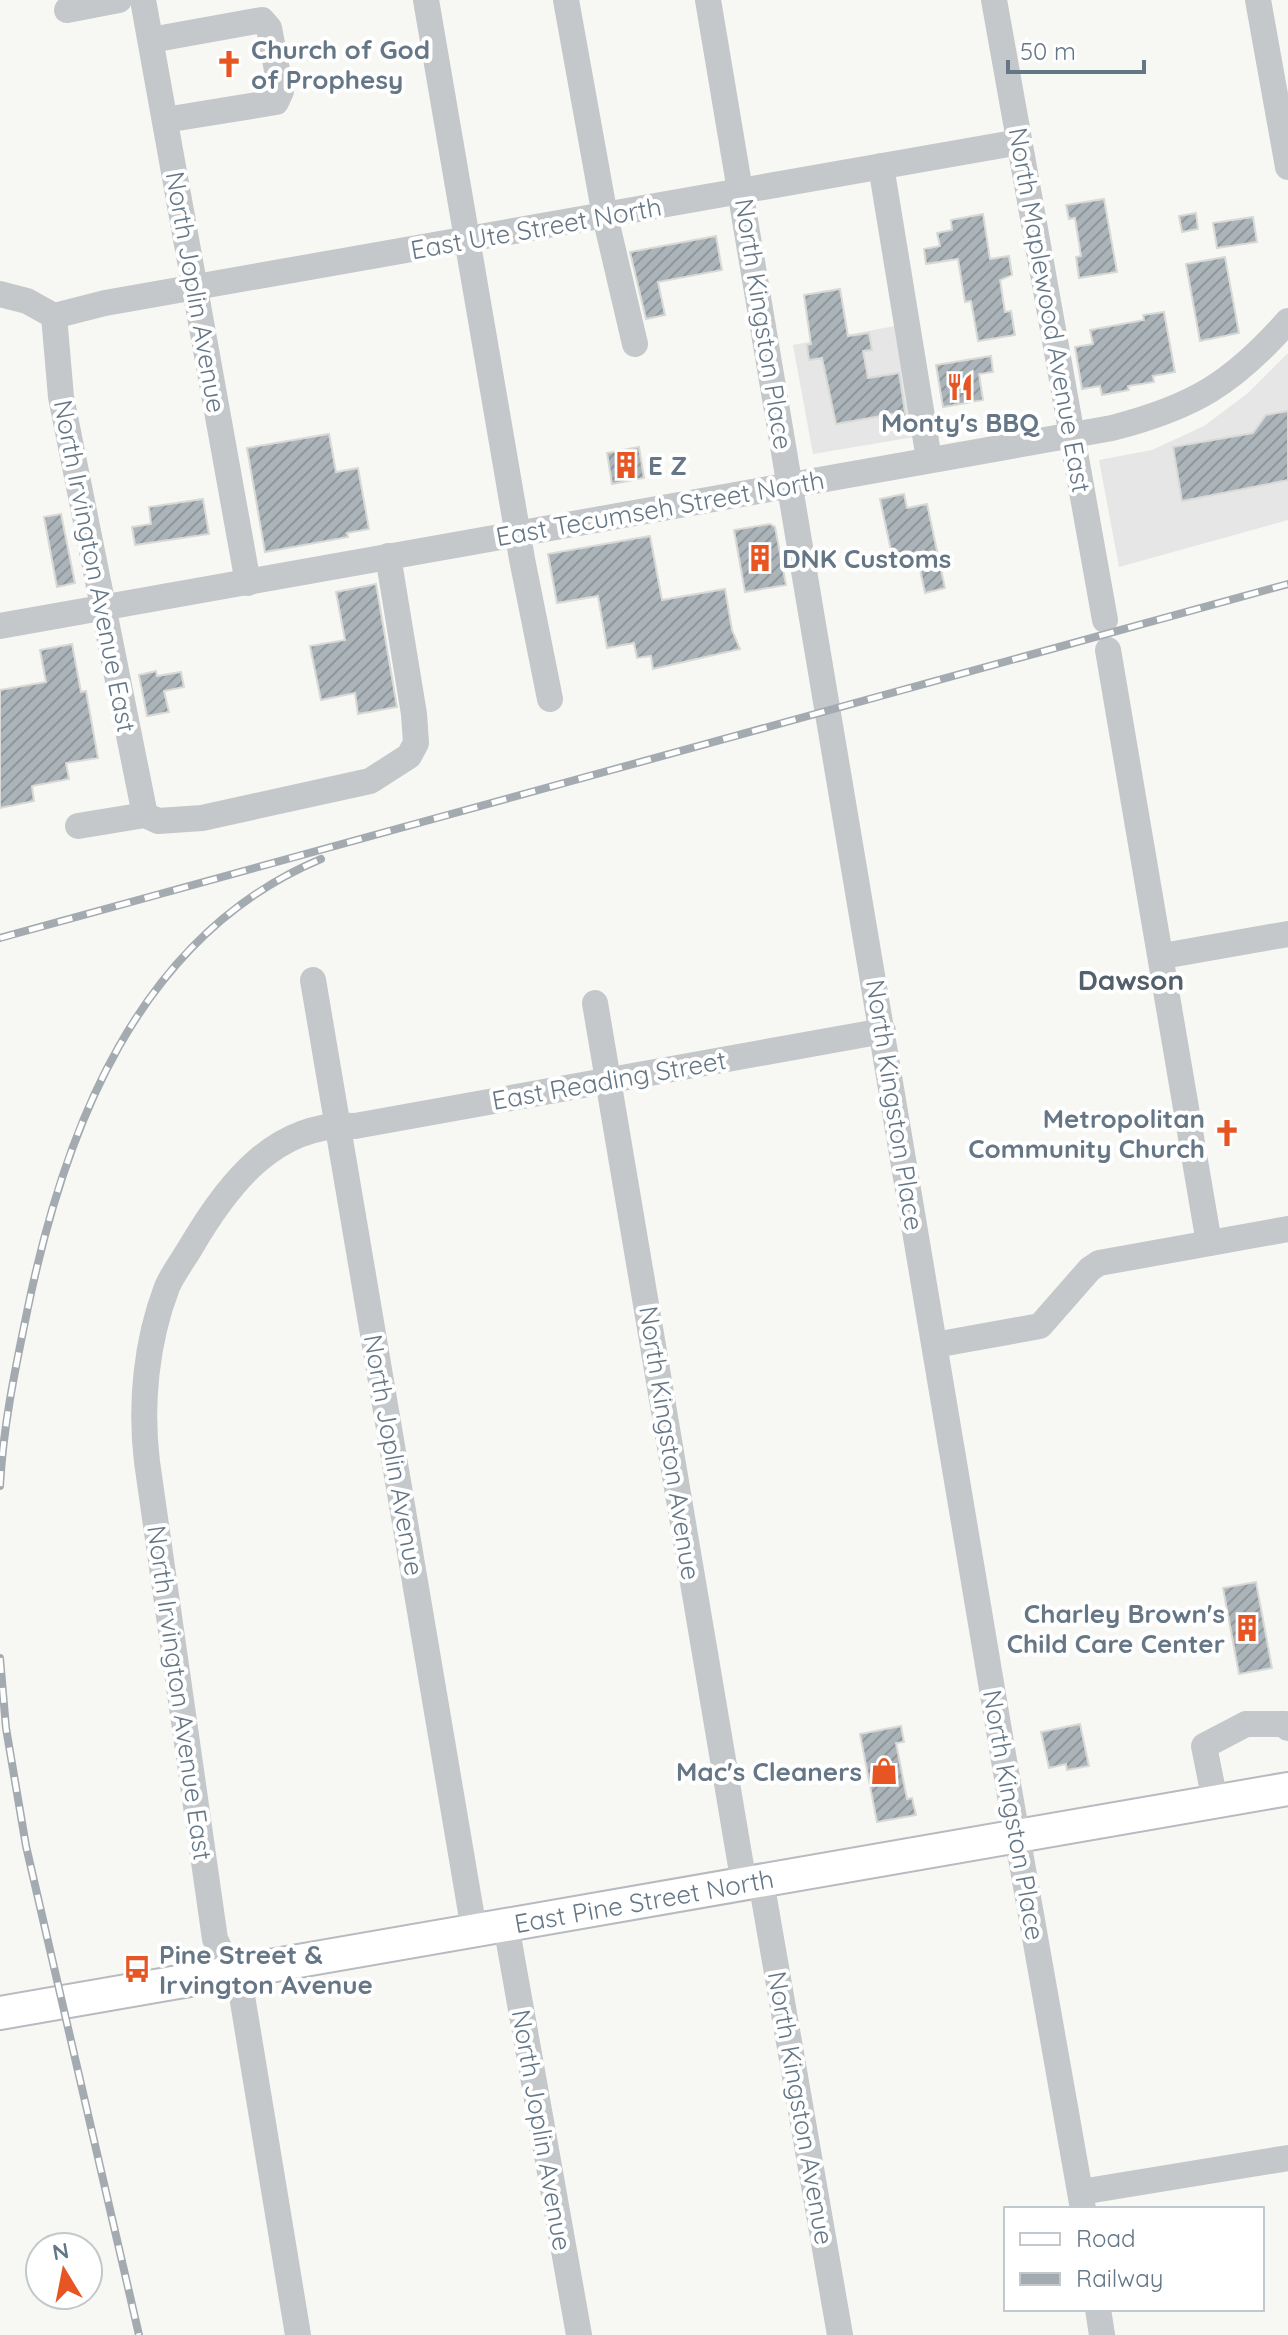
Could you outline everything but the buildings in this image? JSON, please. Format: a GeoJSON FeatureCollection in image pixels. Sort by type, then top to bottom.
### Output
{"type":"FeatureCollection","features":[{"type":"Feature","properties":{"kind":"main road","name":"East Pine Street North"},"geometry":{"type":"LineString","coordinates":[[0,2013],[1288,1789]]}},
{"type":"Feature","properties":{"kind":"street"},"geometry":{"type":"LineString","coordinates":[[67,10],[119,0]]}},
{"type":"Feature","properties":{"kind":"street","name":"North Joplin Avenue"},"geometry":{"type":"LineString","coordinates":[[143,0],[248,583]]}},
{"type":"Feature","properties":{"kind":"street"},"geometry":{"type":"LineString","coordinates":[[426,0],[517,533],[550,699]]}},
{"type":"Feature","properties":{"kind":"street"},"geometry":{"type":"LineString","coordinates":[[566,0],[605,216],[635,344]]}},
{"type":"Feature","properties":{"kind":"street","name":"North Kingston Place"},"geometry":{"type":"LineString","coordinates":[[708,0],[1017,1835],[1082,2201]]}},
{"type":"Feature","properties":{"kind":"street","name":"North Maplewood Avenue East"},"geometry":{"type":"LineString","coordinates":[[994,0],[1105,620]]}},
{"type":"Feature","properties":{"kind":"street"},"geometry":{"type":"LineString","coordinates":[[1258,0],[1287,155]]}},
{"type":"Feature","properties":{"kind":"street"},"geometry":{"type":"LineString","coordinates":[[151,40],[262,20],[269,28],[281,91],[276,102],[165,120]]}},
{"type":"Feature","properties":{"kind":"street","name":"East Ute Street North"},"geometry":{"type":"LineString","coordinates":[[54,316],[1019,142]]}},
{"type":"Feature","properties":{"kind":"street"},"geometry":{"type":"LineString","coordinates":[[881,166],[929,459]]}},
{"type":"Feature","properties":{"kind":"street"},"geometry":{"type":"LineString","coordinates":[[0,294],[27,301],[54,316]]}},
{"type":"Feature","properties":{"kind":"street","name":"North Irvington Avenue East"},"geometry":{"type":"LineString","coordinates":[[54,316],[61,397],[145,815]]}},
{"type":"Feature","properties":{"kind":"street","name":"East Tecumseh Street North"},"geometry":{"type":"LineString","coordinates":[[0,626],[1072,435],[1146,419],[1196,399],[1244,369],[1288,321]]}},
{"type":"Feature","properties":{"kind":"street"},"geometry":{"type":"LineString","coordinates":[[78,826],[145,815],[158,821],[202,818],[370,781],[409,756],[416,743],[414,714],[388,556]]}},
{"type":"Feature","properties":{"kind":"street"},"geometry":{"type":"LineString","coordinates":[[1108,650],[1163,956],[1209,1243]]}},
{"type":"Feature","properties":{"kind":"street"},"geometry":{"type":"LineString","coordinates":[[1163,956],[1288,934]]}},
{"type":"Feature","properties":{"kind":"street","name":"North Joplin Avenue"},"geometry":{"type":"LineString","coordinates":[[313,980],[474,1930]]}},
{"type":"Feature","properties":{"kind":"street","name":"North Kingston Avenue"},"geometry":{"type":"LineString","coordinates":[[595,1003],[753,1882],[840,2335]]}},
{"type":"Feature","properties":{"kind":"street","name":"East Reading Street"},"geometry":{"type":"LineString","coordinates":[[336,1125],[355,1126],[883,1031]]}},
{"type":"Feature","properties":{"kind":"street","name":"North Irvington Avenue East"},"geometry":{"type":"LineString","coordinates":[[298,2335],[242,1996],[216,1946],[143,1429],[144,1391],[167,1286],[219,1200],[266,1151],[299,1134],[336,1125]]}},
{"type":"Feature","properties":{"kind":"street"},"geometry":{"type":"LineString","coordinates":[[935,1345],[1040,1326],[1090,1269],[1099,1263],[1288,1229]]}},
{"type":"Feature","properties":{"kind":"street"},"geometry":{"type":"LineString","coordinates":[[1215,1801],[1204,1746],[1246,1724],[1285,1724],[1288,1728]]}},
{"type":"Feature","properties":{"kind":"street","name":"North Joplin Avenue"},"geometry":{"type":"LineString","coordinates":[[506,1925],[579,2335]]}},
{"type":"Feature","properties":{"kind":"street"},"geometry":{"type":"LineString","coordinates":[[1082,2201],[1288,2158]]}},
{"type":"Feature","properties":{"kind":"street"},"geometry":{"type":"LineString","coordinates":[[1098,2311],[1102,2335]]}},
{"type":"Feature","properties":{"kind":"shaded area"},"geometry":{"type":"Polygon","coordinates":[[[900,325],[920,436],[813,454],[793,345],[900,325]]]}},
{"type":"Feature","properties":{"kind":"shaded area"},"geometry":{"type":"Polygon","coordinates":[[[1288,353],[1288,520],[1119,567],[1099,460],[1152,450],[1204,426],[1248,393],[1288,353]]]}},
{"type":"Feature","properties":{"kind":"railway"},"geometry":{"type":"LineString","coordinates":[[0,938],[1288,584]]}},
{"type":"Feature","properties":{"kind":"railway"},"geometry":{"type":"LineString","coordinates":[[0,1486],[10,1399],[43,1244],[63,1176],[88,1109],[119,1046],[157,988],[203,937],[257,893],[321,859]]}},
{"type":"Feature","properties":{"kind":"railway"},"geometry":{"type":"LineString","coordinates":[[0,1658],[6,1728],[26,1846],[139,2335]]}},
{"type":"Feature","properties":{"kind":"place","name":"Church of God of Prophesy"},"geometry":{"type":"Point","coordinates":[229,64]}},
{"type":"Feature","properties":{"kind":"place","name":"Monty's BBQ"},"geometry":{"type":"Point","coordinates":[960,387]}},
{"type":"Feature","properties":{"kind":"place","name":"E Z"},"geometry":{"type":"Point","coordinates":[626,465]}},
{"type":"Feature","properties":{"kind":"place","name":"DNK Customs"},"geometry":{"type":"Point","coordinates":[760,558]}},
{"type":"Feature","properties":{"kind":"place","name":"Metropolitan Community Church"},"geometry":{"type":"Point","coordinates":[1227,1133]}},
{"type":"Feature","properties":{"kind":"place","name":"Charley Brown's Child Care Center"},"geometry":{"type":"Point","coordinates":[1247,1628]}},
{"type":"Feature","properties":{"kind":"place","name":"Mac's Cleaners"},"geometry":{"type":"Point","coordinates":[884,1771]}},
{"type":"Feature","properties":{"kind":"place","name":"Pine Street & Irvington Avenue"},"geometry":{"type":"Point","coordinates":[137,1969]}},
{"type":"Feature","properties":{"kind":"district","name":"Dawson"},"geometry":{"type":"Point","coordinates":[1131,979]}}]}
